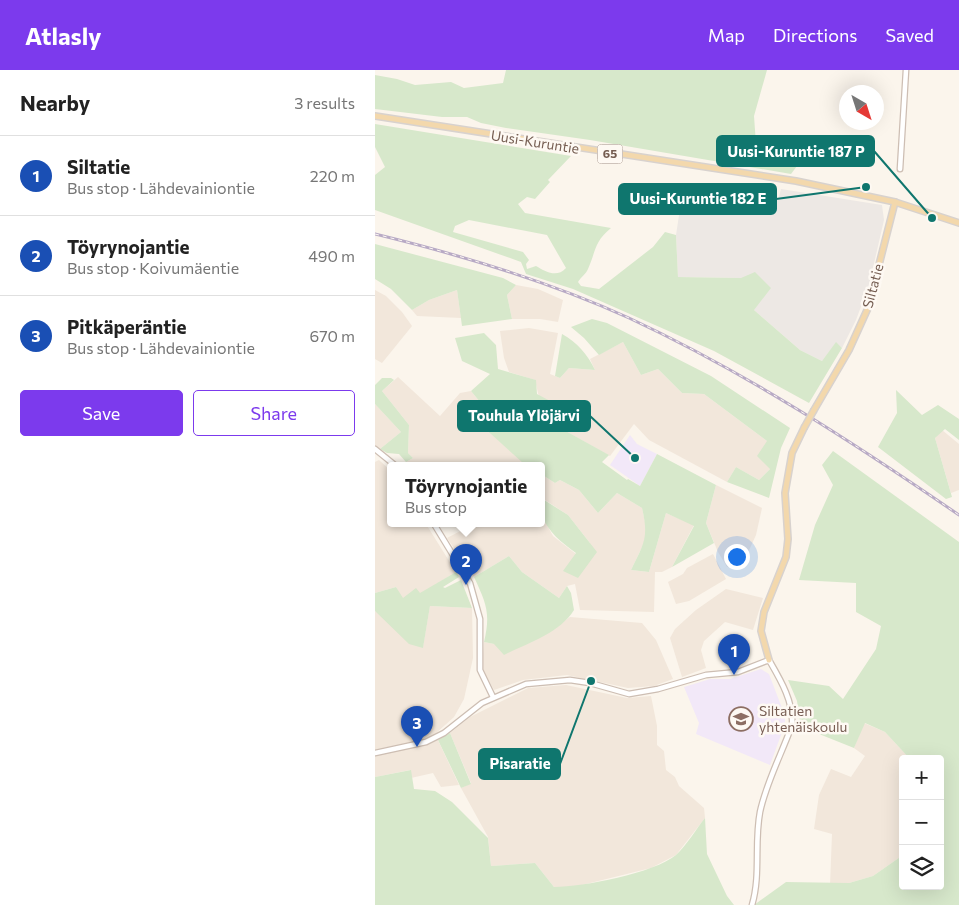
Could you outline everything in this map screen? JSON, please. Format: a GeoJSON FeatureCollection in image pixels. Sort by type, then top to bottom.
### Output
{"type":"FeatureCollection","features":[{"type":"Feature","properties":{"kind":"main road","name":"Uusi-Kuruntie"},"geometry":{"type":"LineString","coordinates":[[375,116],[796,181],[895,202],[959,223]]}},
{"type":"Feature","properties":{"kind":"main road","name":"Siltatie"},"geometry":{"type":"LineString","coordinates":[[769,660],[761,631],[764,612],[786,557],[788,539],[785,493],[792,454],[804,428],[849,350],[868,308],[895,202]]}},
{"type":"Feature","properties":{"kind":"street"},"geometry":{"type":"LineString","coordinates":[[900,169],[906,70]]}},
{"type":"Feature","properties":{"kind":"street"},"geometry":{"type":"LineString","coordinates":[[375,449],[391,462]]}},
{"type":"Feature","properties":{"kind":"street"},"geometry":{"type":"LineString","coordinates":[[436,527],[470,583],[480,619],[480,670],[493,697]]}},
{"type":"Feature","properties":{"kind":"street"},"geometry":{"type":"LineString","coordinates":[[375,754],[409,747],[435,738],[493,697],[526,684],[564,679],[590,683],[629,694],[658,690],[706,675],[738,672],[769,660]]}},
{"type":"Feature","properties":{"kind":"street","name":"Siltatie"},"geometry":{"type":"LineString","coordinates":[[752,905],[756,888],[758,832],[761,810],[793,718],[788,700],[769,660]]}},
{"type":"Feature","properties":{"kind":"shaded area"},"geometry":{"type":"Polygon","coordinates":[[[683,189],[778,200],[781,189],[882,205],[884,220],[869,285],[856,320],[842,348],[836,343],[822,361],[800,350],[754,310],[741,278],[678,277],[676,235],[683,189]]]}},
{"type":"Feature","properties":{"kind":"shaded area"},"geometry":{"type":"Polygon","coordinates":[[[516,285],[538,289],[563,300],[558,322],[540,319],[512,319],[507,295],[516,285]]]}},
{"type":"Feature","properties":{"kind":"shaded area"},"geometry":{"type":"Polygon","coordinates":[[[375,290],[386,296],[402,312],[412,326],[382,363],[375,359],[375,290]]]}},
{"type":"Feature","properties":{"kind":"shaded area"},"geometry":{"type":"Polygon","coordinates":[[[457,290],[461,318],[417,316],[412,310],[429,300],[457,290]]]}},
{"type":"Feature","properties":{"kind":"shaded area"},"geometry":{"type":"Polygon","coordinates":[[[529,328],[558,333],[550,374],[560,378],[569,368],[595,370],[590,359],[623,342],[641,375],[658,369],[682,393],[704,394],[767,441],[770,469],[759,480],[736,467],[727,482],[649,440],[634,424],[610,456],[544,419],[535,380],[509,372],[504,358],[500,331],[529,328]]]}},
{"type":"Feature","properties":{"kind":"shaded area"},"geometry":{"type":"Polygon","coordinates":[[[398,377],[440,416],[460,393],[471,391],[480,402],[470,415],[523,462],[406,462],[413,458],[408,453],[409,425],[382,391],[398,377]]]}},
{"type":"Feature","properties":{"kind":"shaded area"},"geometry":{"type":"Polygon","coordinates":[[[375,404],[401,432],[380,449],[375,445],[375,404]]]}},
{"type":"Feature","properties":{"kind":"shaded area"},"geometry":{"type":"Polygon","coordinates":[[[942,430],[959,444],[959,490],[951,493],[935,438],[942,430]]]}},
{"type":"Feature","properties":{"kind":"shaded area"},"geometry":{"type":"Polygon","coordinates":[[[630,435],[637,444],[657,454],[640,486],[610,465],[630,435]]]}},
{"type":"Feature","properties":{"kind":"shaded area"},"geometry":{"type":"Polygon","coordinates":[[[379,460],[387,467],[387,527],[428,527],[456,572],[420,594],[402,599],[396,587],[375,593],[375,462],[379,460]]]}},
{"type":"Feature","properties":{"kind":"shaded area"},"geometry":{"type":"Polygon","coordinates":[[[545,477],[555,483],[560,480],[579,490],[598,513],[617,493],[642,508],[647,531],[644,543],[631,570],[649,572],[666,513],[694,525],[672,567],[662,572],[655,572],[654,612],[580,610],[575,584],[567,586],[559,598],[522,572],[509,556],[474,577],[447,538],[468,527],[545,527],[545,521],[553,536],[576,554],[590,543],[568,515],[545,500],[545,477]]]}},
{"type":"Feature","properties":{"kind":"shaded area"},"geometry":{"type":"Polygon","coordinates":[[[716,485],[762,508],[756,535],[741,568],[727,567],[718,552],[706,523],[716,485]]]}},
{"type":"Feature","properties":{"kind":"shaded area"},"geometry":{"type":"Polygon","coordinates":[[[713,554],[726,579],[689,601],[676,604],[668,582],[683,574],[687,568],[713,554]]]}},
{"type":"Feature","properties":{"kind":"shaded area"},"geometry":{"type":"Polygon","coordinates":[[[726,589],[763,598],[753,630],[725,622],[704,641],[701,650],[706,668],[682,677],[670,638],[675,629],[696,610],[726,589]]]}},
{"type":"Feature","properties":{"kind":"shaded area"},"geometry":{"type":"Polygon","coordinates":[[[430,606],[472,608],[473,658],[464,699],[454,717],[435,734],[459,785],[441,787],[433,773],[411,778],[410,770],[375,777],[375,611],[423,647],[430,606]]]}},
{"type":"Feature","properties":{"kind":"shaded area"},"geometry":{"type":"Polygon","coordinates":[[[570,617],[642,623],[656,640],[673,679],[654,686],[628,688],[567,675],[523,680],[494,690],[482,668],[484,642],[494,644],[541,637],[570,617]]]}},
{"type":"Feature","properties":{"kind":"shaded area","name":"Siltatien yhtenäiskoulu"},"geometry":{"type":"Polygon","coordinates":[[[761,669],[769,674],[785,716],[785,724],[770,765],[696,734],[699,723],[684,687],[710,679],[730,679],[761,669]]]}},
{"type":"Feature","properties":{"kind":"shaded area"},"geometry":{"type":"Polygon","coordinates":[[[566,685],[627,698],[651,696],[657,726],[657,745],[664,751],[666,770],[675,777],[679,786],[704,808],[705,818],[676,855],[651,868],[574,887],[554,887],[535,863],[491,866],[488,837],[461,788],[471,783],[450,733],[470,717],[528,688],[566,685]]]}},
{"type":"Feature","properties":{"kind":"shaded area"},"geometry":{"type":"Polygon","coordinates":[[[864,723],[885,732],[906,755],[899,755],[899,858],[873,876],[849,883],[830,885],[832,834],[814,829],[819,795],[831,769],[851,777],[865,756],[854,748],[864,723]]]}},
{"type":"Feature","properties":{"kind":"green space"},"geometry":{"type":"Polygon","coordinates":[[[506,70],[767,70],[754,116],[756,144],[801,151],[803,158],[791,174],[590,140],[506,128],[481,123],[467,117],[442,117],[375,109],[375,75],[415,85],[451,82],[464,88],[503,83],[506,70]]]}},
{"type":"Feature","properties":{"kind":"green space"},"geometry":{"type":"Polygon","coordinates":[[[375,124],[571,156],[548,180],[550,182],[535,199],[527,197],[518,204],[525,213],[611,228],[598,242],[587,271],[578,282],[581,286],[599,289],[653,247],[665,232],[676,235],[678,277],[741,278],[755,272],[771,288],[754,310],[800,350],[822,361],[836,342],[842,348],[809,403],[714,351],[573,289],[526,274],[521,262],[375,210],[375,175],[385,167],[375,147],[375,124]],[[469,220],[455,226],[453,232],[523,252],[529,260],[526,264],[527,269],[536,266],[548,272],[559,273],[566,268],[547,235],[469,220]]]}},
{"type":"Feature","properties":{"kind":"green space"},"geometry":{"type":"Polygon","coordinates":[[[375,244],[503,278],[516,285],[507,295],[512,319],[462,326],[457,290],[429,300],[412,310],[391,289],[375,279],[375,244]]]}},
{"type":"Feature","properties":{"kind":"green space"},"geometry":{"type":"Polygon","coordinates":[[[592,319],[607,323],[711,376],[790,428],[781,448],[769,498],[727,482],[736,467],[759,480],[770,469],[757,456],[767,441],[704,394],[682,393],[658,369],[641,375],[623,342],[599,355],[571,327],[592,319]]]}},
{"type":"Feature","properties":{"kind":"green space"},"geometry":{"type":"Polygon","coordinates":[[[484,333],[496,345],[498,369],[536,380],[537,394],[552,402],[544,419],[609,455],[602,462],[627,480],[640,486],[657,454],[716,485],[706,523],[714,543],[672,567],[694,526],[666,513],[649,572],[631,570],[644,540],[645,527],[642,508],[617,493],[598,513],[579,490],[560,480],[555,483],[545,477],[545,462],[522,462],[470,415],[480,402],[471,391],[490,374],[462,361],[455,338],[484,333]]]}},
{"type":"Feature","properties":{"kind":"green space"},"geometry":{"type":"Polygon","coordinates":[[[562,334],[581,349],[595,370],[569,368],[560,378],[555,376],[562,334]]]}},
{"type":"Feature","properties":{"kind":"green space"},"geometry":{"type":"Polygon","coordinates":[[[382,378],[394,380],[382,391],[409,425],[408,453],[413,458],[406,462],[399,454],[387,453],[380,449],[401,432],[375,404],[375,385],[382,378]]]}},
{"type":"Feature","properties":{"kind":"green space"},"geometry":{"type":"Polygon","coordinates":[[[896,390],[922,415],[938,405],[959,419],[959,440],[945,429],[935,438],[952,497],[946,499],[878,447],[897,413],[896,390]]]}},
{"type":"Feature","properties":{"kind":"green space"},"geometry":{"type":"Polygon","coordinates":[[[833,451],[959,542],[959,905],[754,905],[786,882],[849,883],[873,876],[899,858],[899,890],[944,890],[944,755],[906,755],[885,732],[865,723],[854,748],[804,728],[800,721],[797,701],[788,680],[829,686],[843,699],[876,649],[881,626],[856,612],[856,583],[799,580],[815,525],[833,485],[822,465],[833,451]]]}},
{"type":"Feature","properties":{"kind":"green space"},"geometry":{"type":"Polygon","coordinates":[[[545,501],[568,515],[597,552],[578,578],[563,571],[576,553],[551,532],[545,521],[545,501]]]}},
{"type":"Feature","properties":{"kind":"green space"},"geometry":{"type":"Polygon","coordinates":[[[509,556],[522,572],[559,598],[567,586],[571,593],[574,610],[568,618],[551,631],[504,655],[494,644],[484,642],[487,623],[486,608],[474,577],[509,556]]]}},
{"type":"Feature","properties":{"kind":"green space"},"geometry":{"type":"Polygon","coordinates":[[[456,572],[459,577],[443,587],[445,588],[461,580],[472,608],[430,606],[423,648],[409,644],[375,611],[375,593],[396,587],[403,598],[416,588],[420,593],[456,572]]]}},
{"type":"Feature","properties":{"kind":"green space"},"geometry":{"type":"Polygon","coordinates":[[[450,733],[471,784],[461,788],[438,740],[450,733]]]}},
{"type":"Feature","properties":{"kind":"green space"},"geometry":{"type":"Polygon","coordinates":[[[411,770],[414,789],[435,791],[452,802],[488,838],[491,866],[535,863],[554,887],[582,885],[618,878],[666,862],[676,855],[688,842],[705,818],[707,854],[727,896],[734,905],[375,905],[375,777],[411,770]]]}},
{"type":"Feature","properties":{"kind":"railway"},"geometry":{"type":"LineString","coordinates":[[375,234],[504,270],[567,292],[629,318],[715,361],[757,385],[839,435],[959,515]]}},
{"type":"Feature","properties":{"kind":"place","name":"Uusi-Kuruntie 182 E"},"geometry":{"type":"Point","coordinates":[866,187]}},
{"type":"Feature","properties":{"kind":"place","name":"Uusi-Kuruntie 187 P"},"geometry":{"type":"Point","coordinates":[932,218]}},
{"type":"Feature","properties":{"kind":"place","name":"Touhula Ylöjärvi"},"geometry":{"type":"Point","coordinates":[635,458]}},
{"type":"Feature","properties":{"kind":"place","name":"Töyrynojantie"},"geometry":{"type":"Point","coordinates":[466,585]}},
{"type":"Feature","properties":{"kind":"place","name":"Siltatie"},"geometry":{"type":"Point","coordinates":[734,675]}},
{"type":"Feature","properties":{"kind":"place","name":"Pisaratie"},"geometry":{"type":"Point","coordinates":[591,681]}},
{"type":"Feature","properties":{"kind":"place","name":"Siltatien yhtenäiskoulu"},"geometry":{"type":"Point","coordinates":[741,719]}},
{"type":"Feature","properties":{"kind":"place","name":"Pitkäperäntie"},"geometry":{"type":"Point","coordinates":[417,747]}}]}
